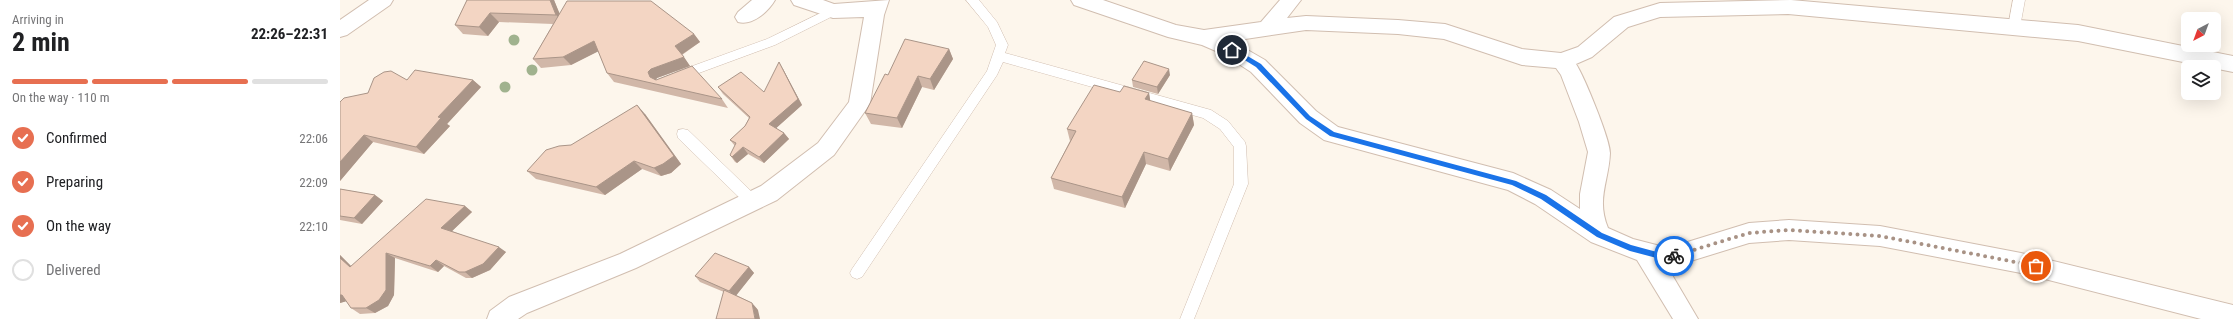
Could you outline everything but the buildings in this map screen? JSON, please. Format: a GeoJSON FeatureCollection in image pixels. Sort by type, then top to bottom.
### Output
{"type":"FeatureCollection","features":[{"type":"Feature","properties":{"kind":"street"},"geometry":{"type":"LineString","coordinates":[[340,30],[384,0]]}},
{"type":"Feature","properties":{"kind":"street"},"geometry":{"type":"LineString","coordinates":[[745,18],[765,0]]}},
{"type":"Feature","properties":{"kind":"street"},"geometry":{"type":"LineString","coordinates":[[499,319],[521,312],[769,193],[826,149],[859,104],[877,5],[833,10],[800,0]]}},
{"type":"Feature","properties":{"kind":"street"},"geometry":{"type":"LineString","coordinates":[[1081,0],[1175,32],[1204,38],[1232,50],[1258,66],[1308,117],[1332,134],[1513,182],[1543,197],[1599,235],[1630,248],[1668,258],[1756,232],[1789,230],[1880,236],[2020,263],[2233,316]]}},
{"type":"Feature","properties":{"kind":"street"},"geometry":{"type":"LineString","coordinates":[[1266,30],[1291,0]]}},
{"type":"Feature","properties":{"kind":"street"},"geometry":{"type":"LineString","coordinates":[[1204,38],[1306,24],[1406,27],[1445,32],[1522,57],[1562,61],[1585,52],[1621,22],[1660,10],[1794,4],[2078,33],[2233,64]]}},
{"type":"Feature","properties":{"kind":"street"},"geometry":{"type":"LineString","coordinates":[[1562,61],[1570,72],[1590,122],[1599,152],[1591,194],[1590,215],[1599,235]]}},
{"type":"Feature","properties":{"kind":"street"},"geometry":{"type":"LineString","coordinates":[[1645,252],[1686,319]]}},
{"type":"Feature","properties":{"kind":"lane"},"geometry":{"type":"LineString","coordinates":[[857,273],[993,72],[1002,45],[994,25],[972,0]]}},
{"type":"Feature","properties":{"kind":"lane"},"geometry":{"type":"LineString","coordinates":[[2014,27],[2019,0]]}},
{"type":"Feature","properties":{"kind":"lane"},"geometry":{"type":"LineString","coordinates":[[669,79],[771,42],[833,10]]}},
{"type":"Feature","properties":{"kind":"lane"},"geometry":{"type":"LineString","coordinates":[[999,56],[1207,114],[1224,125],[1240,146],[1241,184],[1187,319]]}},
{"type":"Feature","properties":{"kind":"lane"},"geometry":{"type":"LineString","coordinates":[[683,134],[752,201]]}},
{"type":"Feature","properties":{"kind":"way so far"},"geometry":{"type":"LineString","coordinates":[[1674,256],[1749,233],[1789,230],[1880,236],[2036,266]]}},
{"type":"Feature","properties":{"kind":"route"},"geometry":{"type":"LineString","coordinates":[[1232,50],[1258,66],[1308,117],[1332,134],[1513,182],[1543,197],[1599,235],[1630,248],[1668,258],[1674,256]]}}]}
